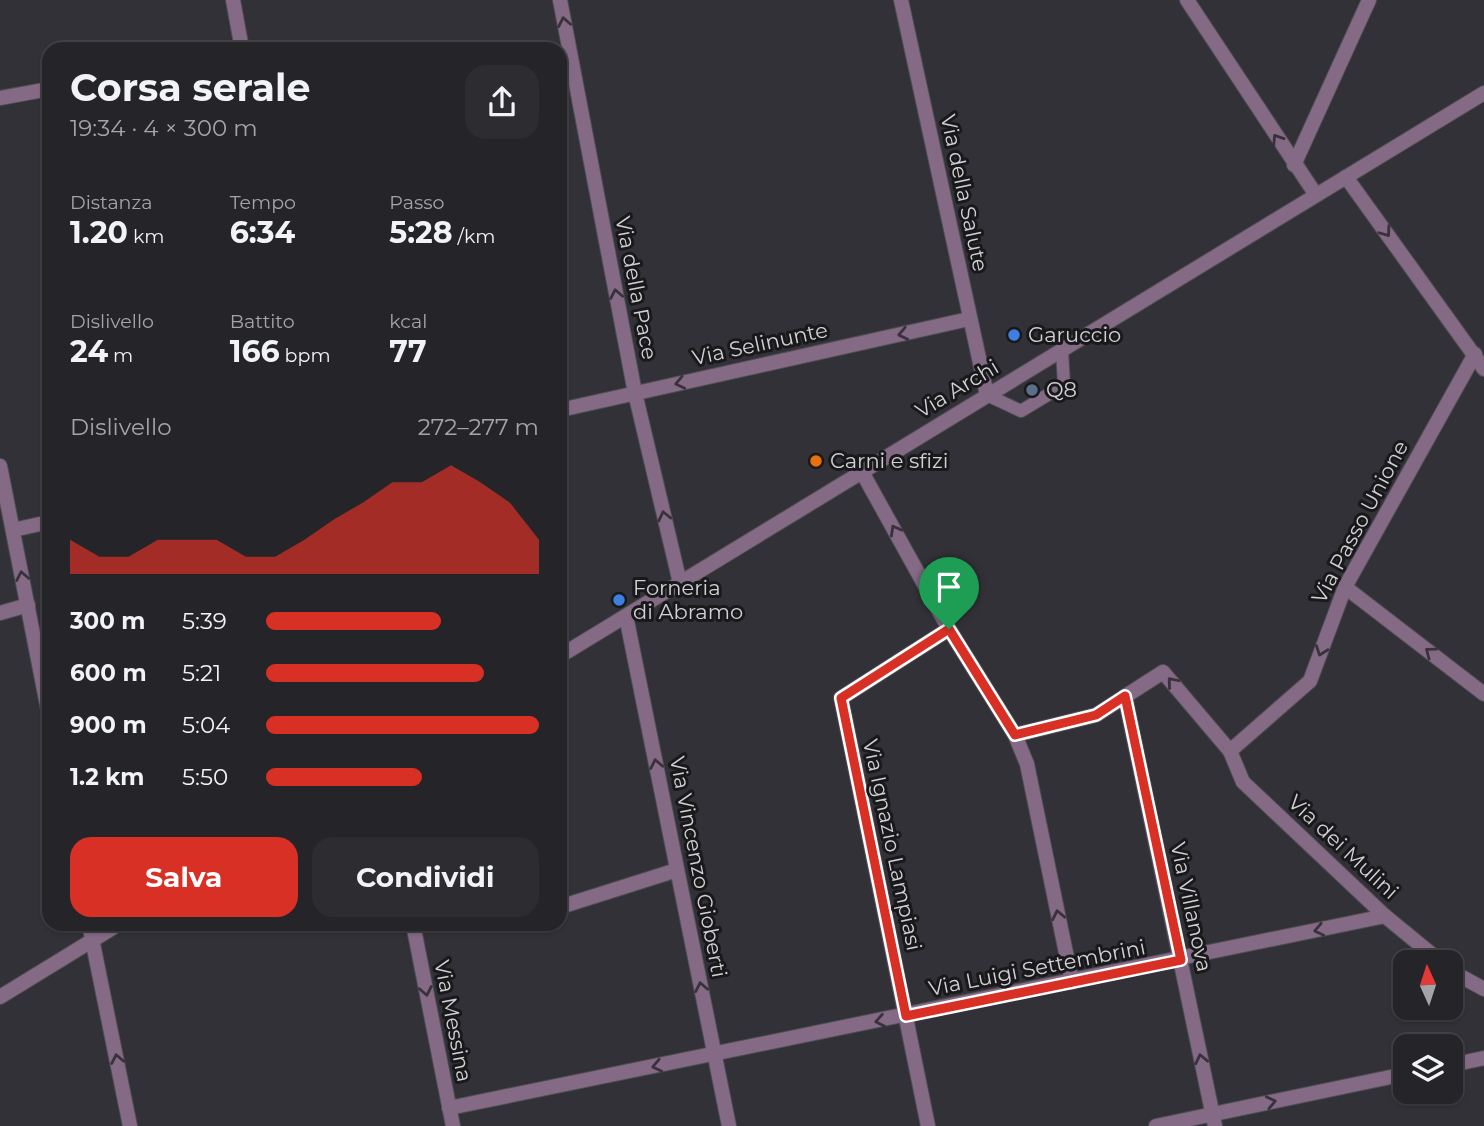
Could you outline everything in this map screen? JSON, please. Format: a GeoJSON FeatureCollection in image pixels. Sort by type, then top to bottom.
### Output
{"type":"FeatureCollection","features":[{"type":"Feature","properties":{"kind":"street"},"geometry":{"type":"LineString","coordinates":[[233,0],[242,42]]}},
{"type":"Feature","properties":{"kind":"street","name":"Via della Pace"},"geometry":{"type":"LineString","coordinates":[[560,0],[635,393],[680,583]]}},
{"type":"Feature","properties":{"kind":"street","name":"Via della Salute"},"geometry":{"type":"LineString","coordinates":[[901,0],[987,395]]}},
{"type":"Feature","properties":{"kind":"street"},"geometry":{"type":"LineString","coordinates":[[1187,0],[1316,195]]}},
{"type":"Feature","properties":{"kind":"street"},"geometry":{"type":"LineString","coordinates":[[1294,164],[1370,0]]}},
{"type":"Feature","properties":{"kind":"street"},"geometry":{"type":"LineString","coordinates":[[0,99],[42,90]]}},
{"type":"Feature","properties":{"kind":"street","name":"Via Archi"},"geometry":{"type":"LineString","coordinates":[[567,652],[1484,93]]}},
{"type":"Feature","properties":{"kind":"street"},"geometry":{"type":"LineString","coordinates":[[1346,177],[1484,369]]}},
{"type":"Feature","properties":{"kind":"street","name":"Via Selinunte"},"geometry":{"type":"LineString","coordinates":[[567,408],[969,319]]}},
{"type":"Feature","properties":{"kind":"street","name":"Via Passo Unione"},"geometry":{"type":"LineString","coordinates":[[1230,751],[1310,681],[1345,587],[1475,354]]}},
{"type":"Feature","properties":{"kind":"street"},"geometry":{"type":"LineString","coordinates":[[0,466],[42,678]]}},
{"type":"Feature","properties":{"kind":"street"},"geometry":{"type":"LineString","coordinates":[[862,472],[949,629],[1015,735],[1027,764],[1072,982]]}},
{"type":"Feature","properties":{"kind":"street"},"geometry":{"type":"LineString","coordinates":[[13,530],[42,524]]}},
{"type":"Feature","properties":{"kind":"street"},"geometry":{"type":"LineString","coordinates":[[1345,587],[1484,694]]}},
{"type":"Feature","properties":{"kind":"street"},"geometry":{"type":"LineString","coordinates":[[0,613],[28,605]]}},
{"type":"Feature","properties":{"kind":"street","name":"Via Vincenzo Gioberti"},"geometry":{"type":"LineString","coordinates":[[626,616],[729,1126]]}},
{"type":"Feature","properties":{"kind":"street","name":"Via Ignazio Lampiasi"},"geometry":{"type":"LineString","coordinates":[[928,1126],[841,698],[949,629]]}},
{"type":"Feature","properties":{"kind":"street"},"geometry":{"type":"LineString","coordinates":[[1015,735],[1096,715],[1163,672],[1230,751]]}},
{"type":"Feature","properties":{"kind":"street","name":"Via Villanova"},"geometry":{"type":"LineString","coordinates":[[1125,696],[1214,1120]]}},
{"type":"Feature","properties":{"kind":"street","name":"Via dei Mulini"},"geometry":{"type":"LineString","coordinates":[[1230,751],[1243,782],[1385,916],[1426,950]]}},
{"type":"Feature","properties":{"kind":"street"},"geometry":{"type":"LineString","coordinates":[[567,905],[677,870]]}},
{"type":"Feature","properties":{"kind":"street","name":"Via Luigi Settembrini"},"geometry":{"type":"LineString","coordinates":[[449,1108],[1181,960],[1385,916]]}},
{"type":"Feature","properties":{"kind":"street"},"geometry":{"type":"LineString","coordinates":[[90,931],[130,1126]]}},
{"type":"Feature","properties":{"kind":"street"},"geometry":{"type":"LineString","coordinates":[[0,997],[107,931]]}},
{"type":"Feature","properties":{"kind":"street","name":"Via Messina"},"geometry":{"type":"LineString","coordinates":[[414,931],[453,1126]]}},
{"type":"Feature","properties":{"kind":"street"},"geometry":{"type":"LineString","coordinates":[[1463,978],[1484,989]]}},
{"type":"Feature","properties":{"kind":"street"},"geometry":{"type":"LineString","coordinates":[[1463,1062],[1484,1058]]}},
{"type":"Feature","properties":{"kind":"street"},"geometry":{"type":"LineString","coordinates":[[1156,1126],[1214,1120],[1393,1077]]}},
{"type":"Feature","properties":{"kind":"lane"},"geometry":{"type":"LineString","coordinates":[[987,395],[1021,411],[1064,384],[1062,350]]}},
{"type":"Feature","properties":{"kind":"place","name":"Garuccio"},"geometry":{"type":"Point","coordinates":[1014,335]}},
{"type":"Feature","properties":{"kind":"place","name":"Q8"},"geometry":{"type":"Point","coordinates":[1032,390]}},
{"type":"Feature","properties":{"kind":"place","name":"Carni e sfizi"},"geometry":{"type":"Point","coordinates":[816,461]}},
{"type":"Feature","properties":{"kind":"place","name":"Forneria di Abramo"},"geometry":{"type":"Point","coordinates":[619,600]}},
{"type":"Feature","properties":{"kind":"route"},"geometry":{"type":"LineString","coordinates":[[949,629],[1015,735],[1096,715],[1125,696],[1181,960],[906,1016],[841,698],[949,629]]}}]}
